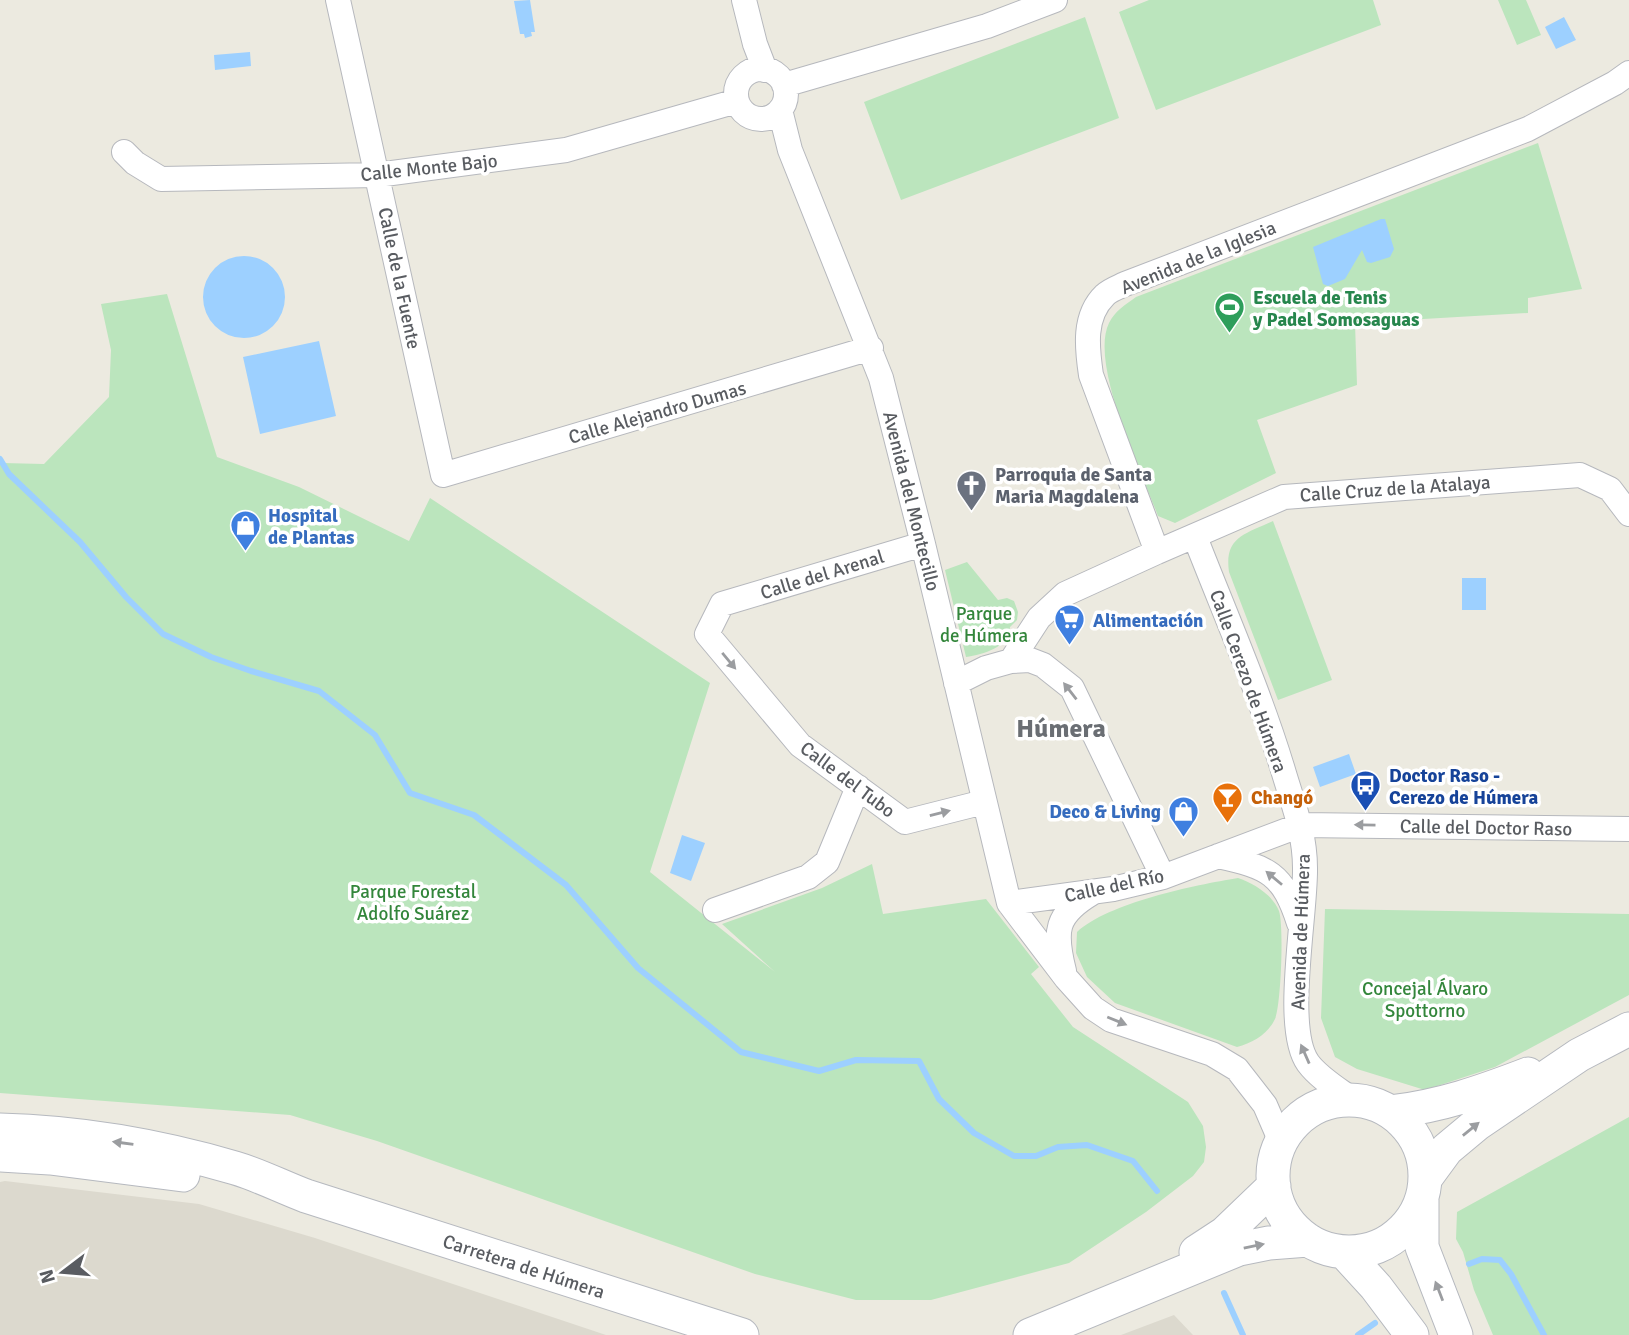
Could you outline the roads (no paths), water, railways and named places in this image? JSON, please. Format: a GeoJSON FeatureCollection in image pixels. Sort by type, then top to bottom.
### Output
{"type":"FeatureCollection","features":[{"type":"Feature","properties":{"kind":"main road"},"geometry":{"type":"LineString","coordinates":[[1456,1335],[1422,1247],[1424,1189],[1420,1151],[1410,1129],[1391,1112],[1371,1103],[1353,1100],[1328,1103],[1302,1116],[1281,1142],[1274,1164],[1274,1186],[1285,1217],[1308,1240],[1325,1249],[1345,1253],[1367,1250],[1390,1241],[1409,1224],[1424,1189],[1447,1149],[1477,1124],[1579,1055],[1629,1029]]}},
{"type":"Feature","properties":{"kind":"main road"},"geometry":{"type":"LineString","coordinates":[[1391,1112],[1465,1098],[1579,1055]]}},
{"type":"Feature","properties":{"kind":"main road","name":"Carretera de Húmera"},"geometry":{"type":"LineString","coordinates":[[0,1130],[33,1131],[137,1145],[236,1168],[306,1196],[742,1335]]}},
{"type":"Feature","properties":{"kind":"main road","name":"Carretera de Húmera"},"geometry":{"type":"LineString","coordinates":[[0,1155],[50,1158],[177,1174],[306,1196]]}},
{"type":"Feature","properties":{"kind":"main road"},"geometry":{"type":"LineString","coordinates":[[1144,1287],[1225,1233],[1274,1186]]}},
{"type":"Feature","properties":{"kind":"main road"},"geometry":{"type":"LineString","coordinates":[[1030,1335],[1239,1249],[1308,1240]]}},
{"type":"Feature","properties":{"kind":"main road"},"geometry":{"type":"LineString","coordinates":[[1345,1253],[1376,1287],[1412,1335]]}},
{"type":"Feature","properties":{"kind":"street","name":"Calle de la Fuente"},"geometry":{"type":"LineString","coordinates":[[338,0],[443,475]]}},
{"type":"Feature","properties":{"kind":"street"},"geometry":{"type":"LineString","coordinates":[[744,0],[755,44],[756,71]]}},
{"type":"Feature","properties":{"kind":"street"},"geometry":{"type":"LineString","coordinates":[[784,85],[987,26],[1055,0]]}},
{"type":"Feature","properties":{"kind":"street"},"geometry":{"type":"LineString","coordinates":[[756,71],[773,72],[784,85],[785,103],[773,114],[750,117],[737,101],[737,87],[756,71]]}},
{"type":"Feature","properties":{"kind":"street","name":"Avenida de la Iglesia"},"geometry":{"type":"LineString","coordinates":[[1157,552],[1091,375],[1087,351],[1088,326],[1105,294],[1528,129],[1629,73]]}},
{"type":"Feature","properties":{"kind":"street","name":"Calle Monte Bajo"},"geometry":{"type":"LineString","coordinates":[[124,152],[135,163],[161,179],[377,174],[566,150],[737,101]]}},
{"type":"Feature","properties":{"kind":"street","name":"Avenida del Montecillo"},"geometry":{"type":"LineString","coordinates":[[773,114],[871,348],[889,406],[1009,903]]}},
{"type":"Feature","properties":{"kind":"street","name":"Calle Alejandro Dumas"},"geometry":{"type":"LineString","coordinates":[[443,475],[871,348]]}},
{"type":"Feature","properties":{"kind":"street","name":"Calle Cruz de la Atalaya"},"geometry":{"type":"LineString","coordinates":[[1157,552],[1284,496],[1580,475],[1610,489],[1629,514]]}},
{"type":"Feature","properties":{"kind":"street","name":"Calle Cerezo de Húmera"},"geometry":{"type":"LineString","coordinates":[[1195,537],[1271,732],[1301,825]]}},
{"type":"Feature","properties":{"kind":"street","name":"Calle del Arenal"},"geometry":{"type":"LineString","coordinates":[[722,604],[923,544]]}},
{"type":"Feature","properties":{"kind":"street"},"geometry":{"type":"LineString","coordinates":[[1011,661],[1038,618],[1065,594],[1157,552]]}},
{"type":"Feature","properties":{"kind":"street","name":"Calle del Tubo"},"geometry":{"type":"LineString","coordinates":[[722,604],[707,634],[800,745],[905,822],[984,802]]}},
{"type":"Feature","properties":{"kind":"street"},"geometry":{"type":"LineString","coordinates":[[1038,618],[1035,635],[1043,664]]}},
{"type":"Feature","properties":{"kind":"street"},"geometry":{"type":"LineString","coordinates":[[956,683],[986,668],[1011,661],[1030,660],[1043,664],[1072,688],[1163,877]]}},
{"type":"Feature","properties":{"kind":"street"},"geometry":{"type":"LineString","coordinates":[[715,910],[808,877],[827,862],[858,787]]}},
{"type":"Feature","properties":{"kind":"street","name":"Calle del Doctor Raso"},"geometry":{"type":"LineString","coordinates":[[1301,825],[1629,829]]}},
{"type":"Feature","properties":{"kind":"street","name":"Calle del Río"},"geometry":{"type":"LineString","coordinates":[[1009,903],[1093,892],[1163,877],[1301,825]]}},
{"type":"Feature","properties":{"kind":"street","name":"Avenida de Húmera"},"geometry":{"type":"LineString","coordinates":[[1301,825],[1305,869],[1296,1006],[1300,1047],[1307,1062],[1319,1075],[1353,1100]]}},
{"type":"Feature","properties":{"kind":"street"},"geometry":{"type":"LineString","coordinates":[[1218,856],[1253,864],[1279,879],[1292,901],[1301,932]]}},
{"type":"Feature","properties":{"kind":"street"},"geometry":{"type":"LineString","coordinates":[[1066,978],[1057,935],[1066,914],[1074,904],[1093,892]]}},
{"type":"Feature","properties":{"kind":"street"},"geometry":{"type":"LineString","coordinates":[[1009,903],[1066,978],[1093,1008],[1111,1020],[1212,1054],[1237,1069],[1265,1105],[1281,1142]]}},
{"type":"Feature","properties":{"kind":"water"},"geometry":{"type":"Polygon","coordinates":[[[530,0],[535,32],[525,38],[524,34],[520,34],[514,1],[530,0]]]}},
{"type":"Feature","properties":{"kind":"water"},"geometry":{"type":"Polygon","coordinates":[[[1564,17],[1576,40],[1556,49],[1545,27],[1564,17]]]}},
{"type":"Feature","properties":{"kind":"water"},"geometry":{"type":"Polygon","coordinates":[[[250,52],[251,66],[215,70],[214,55],[250,52]]]}},
{"type":"Feature","properties":{"kind":"water"},"geometry":{"type":"Polygon","coordinates":[[[1385,219],[1394,249],[1390,257],[1367,262],[1362,250],[1345,279],[1328,286],[1323,284],[1313,247],[1385,219]]]}},
{"type":"Feature","properties":{"kind":"water"},"geometry":{"type":"Polygon","coordinates":[[[244,256],[260,259],[273,268],[282,281],[285,297],[282,313],[273,326],[260,335],[244,338],[228,335],[215,326],[206,313],[203,297],[206,281],[215,268],[228,259],[244,256]]]}},
{"type":"Feature","properties":{"kind":"water"},"geometry":{"type":"Polygon","coordinates":[[[319,341],[336,416],[260,434],[243,357],[319,341]]]}},
{"type":"Feature","properties":{"kind":"water"},"geometry":{"type":"Polygon","coordinates":[[[1462,578],[1486,578],[1486,610],[1462,610],[1462,578]]]}},
{"type":"Feature","properties":{"kind":"water"},"geometry":{"type":"Polygon","coordinates":[[[1349,754],[1356,774],[1320,787],[1313,767],[1349,754]]]}},
{"type":"Feature","properties":{"kind":"water"},"geometry":{"type":"Polygon","coordinates":[[[682,835],[705,843],[691,881],[670,873],[682,835]]]}},
{"type":"Feature","properties":{"kind":"waterway"},"geometry":{"type":"LineString","coordinates":[[0,459],[9,474],[80,542],[126,597],[163,634],[211,657],[319,691],[375,735],[410,793],[474,815],[566,885],[638,968],[741,1052],[819,1071],[856,1060],[919,1061],[939,1099],[974,1133],[1014,1156],[1036,1156],[1058,1147],[1087,1145],[1133,1161],[1157,1191]]}},
{"type":"Feature","properties":{"kind":"waterway"},"geometry":{"type":"LineString","coordinates":[[1469,1264],[1482,1259],[1500,1260],[1511,1274],[1544,1335]]}},
{"type":"Feature","properties":{"kind":"waterway"},"geometry":{"type":"LineString","coordinates":[[1224,1293],[1243,1335]]}},
{"type":"Feature","properties":{"kind":"waterway"},"geometry":{"type":"LineString","coordinates":[[1358,1335],[1375,1323]]}},
{"type":"Feature","properties":{"kind":"place","name":"Escuela de Tenis y Padel Somosaguas"},"geometry":{"type":"Point","coordinates":[1230,335]}},
{"type":"Feature","properties":{"kind":"place","name":"Parroquia de Santa Maria Magdalena"},"geometry":{"type":"Point","coordinates":[972,512]}},
{"type":"Feature","properties":{"kind":"place","name":"Hospital de Plantas"},"geometry":{"type":"Point","coordinates":[245,553]}},
{"type":"Feature","properties":{"kind":"place","name":"Alimentación"},"geometry":{"type":"Point","coordinates":[1070,647]}},
{"type":"Feature","properties":{"kind":"place","name":"Doctor Raso - Cerezo de Húmera"},"geometry":{"type":"Point","coordinates":[1366,813]}},
{"type":"Feature","properties":{"kind":"place","name":"Changó"},"geometry":{"type":"Point","coordinates":[1228,824]}},
{"type":"Feature","properties":{"kind":"place","name":"Deco & Living"},"geometry":{"type":"Point","coordinates":[1184,838]}},
{"type":"Feature","properties":{"kind":"district","name":"Húmera"},"geometry":{"type":"Point","coordinates":[1061,728]}},
{"type":"Feature","properties":{"kind":"park label","name":"Parque de Húmera"},"geometry":{"type":"Point","coordinates":[984,624]}},
{"type":"Feature","properties":{"kind":"park label","name":"Parque Forestal Adolfo Suárez"},"geometry":{"type":"Point","coordinates":[413,902]}},
{"type":"Feature","properties":{"kind":"park label","name":"Concejal Álvaro Spottorno"},"geometry":{"type":"Point","coordinates":[1425,999]}}]}
